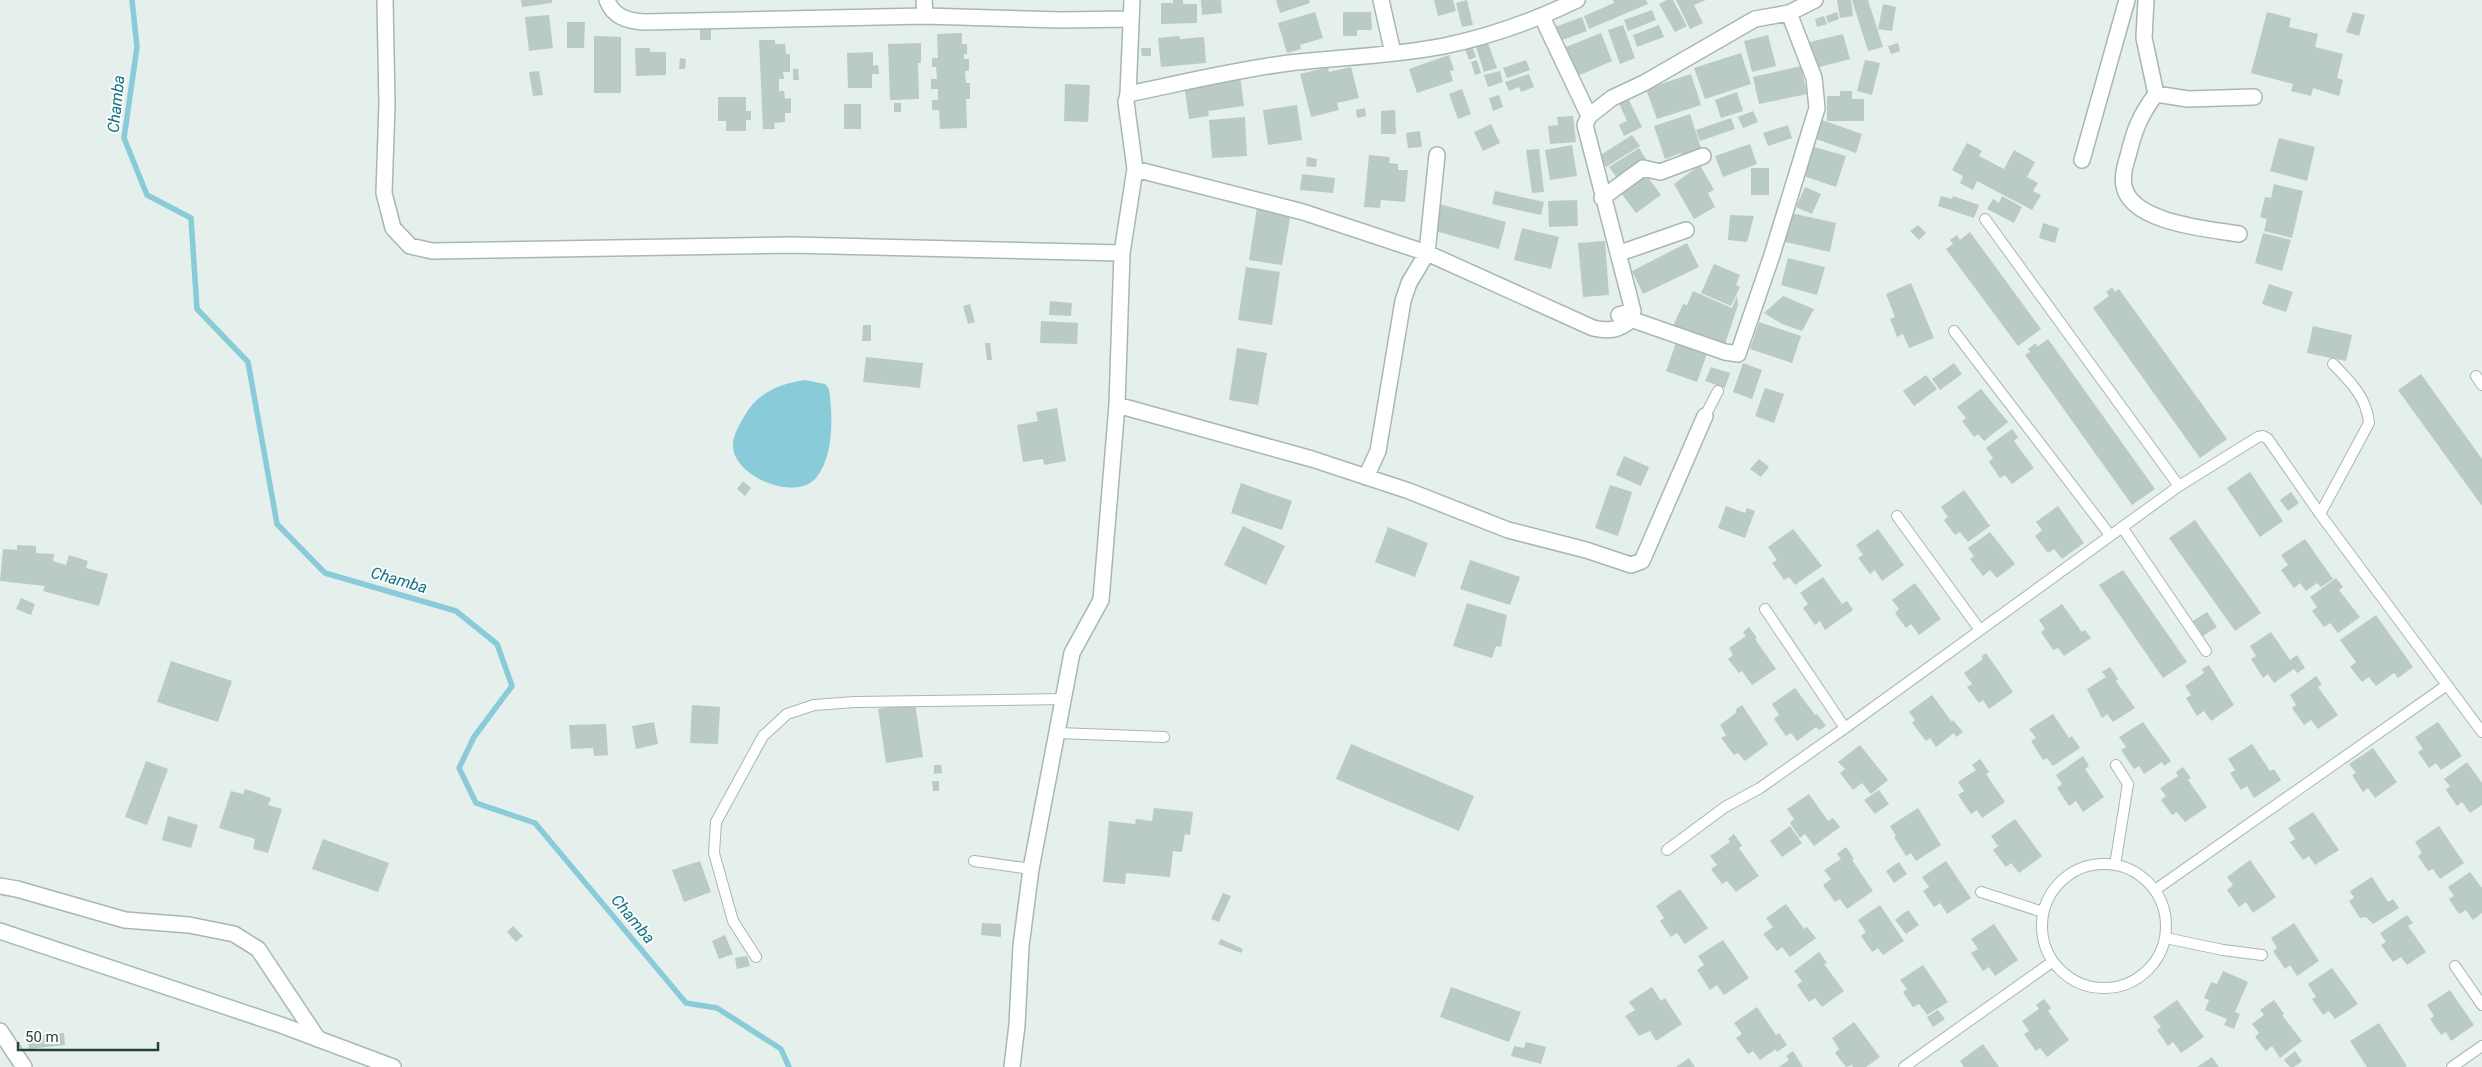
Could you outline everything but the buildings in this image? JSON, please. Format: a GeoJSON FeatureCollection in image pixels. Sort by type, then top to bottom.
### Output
{"type":"FeatureCollection","features":[{"type":"Feature","properties":{"kind":"street"},"geometry":{"type":"LineString","coordinates":[[385,0],[387,104],[384,193],[393,228],[410,246],[432,251],[792,245],[1122,253]]}},
{"type":"Feature","properties":{"kind":"street"},"geometry":{"type":"LineString","coordinates":[[607,0],[618,15],[631,22],[924,16],[1062,20],[1131,19]]}},
{"type":"Feature","properties":{"kind":"street"},"geometry":{"type":"LineString","coordinates":[[924,0],[924,16]]}},
{"type":"Feature","properties":{"kind":"street"},"geometry":{"type":"LineString","coordinates":[[1012,1067],[1017,1026],[1021,946],[1030,869],[1065,698],[1072,653],[1101,600],[1117,405],[1122,253],[1134,169],[1126,102],[1128,94],[1132,0]]}},
{"type":"Feature","properties":{"kind":"street"},"geometry":{"type":"LineString","coordinates":[[1381,0],[1393,53]]}},
{"type":"Feature","properties":{"kind":"street"},"geometry":{"type":"LineString","coordinates":[[1128,94],[1288,64],[1393,53],[1468,40],[1542,17],[1577,0]]}},
{"type":"Feature","properties":{"kind":"street"},"geometry":{"type":"LineString","coordinates":[[1619,315],[1633,311],[1620,253],[1602,198],[1585,125],[1589,116],[1612,98],[1644,83],[1755,19],[1789,13],[1815,0]]}},
{"type":"Feature","properties":{"kind":"street"},"geometry":{"type":"LineString","coordinates":[[2082,160],[2127,0]]}},
{"type":"Feature","properties":{"kind":"street"},"geometry":{"type":"LineString","coordinates":[[2146,0],[2144,38],[2156,94],[2136,126],[2125,167],[2124,187],[2131,200],[2151,214],[2178,225],[2239,234]]}},
{"type":"Feature","properties":{"kind":"street"},"geometry":{"type":"LineString","coordinates":[[1619,315],[1725,352],[1738,354],[1764,282],[1817,108],[1814,78],[1789,13]]}},
{"type":"Feature","properties":{"kind":"street"},"geometry":{"type":"LineString","coordinates":[[1542,17],[1589,116]]}},
{"type":"Feature","properties":{"kind":"street"},"geometry":{"type":"LineString","coordinates":[[2156,94],[2188,99],[2254,97]]}},
{"type":"Feature","properties":{"kind":"street"},"geometry":{"type":"LineString","coordinates":[[1366,477],[1378,451],[1403,300],[1409,283],[1427,253],[1437,155]]}},
{"type":"Feature","properties":{"kind":"street"},"geometry":{"type":"LineString","coordinates":[[1602,198],[1643,168],[1660,172],[1703,156]]}},
{"type":"Feature","properties":{"kind":"street"},"geometry":{"type":"LineString","coordinates":[[1134,169],[1303,212],[1427,253],[1593,328],[1606,331],[1617,330],[1628,324],[1619,315]]}},
{"type":"Feature","properties":{"kind":"street"},"geometry":{"type":"LineString","coordinates":[[1620,253],[1686,230]]}},
{"type":"Feature","properties":{"kind":"street"},"geometry":{"type":"LineString","coordinates":[[1117,405],[1312,459],[1409,491],[1508,530],[1586,550],[1631,564],[1642,561],[1706,416]]}},
{"type":"Feature","properties":{"kind":"street"},"geometry":{"type":"LineString","coordinates":[[0,886],[18,889],[125,920],[190,925],[234,934],[258,948],[318,1039]]}},
{"type":"Feature","properties":{"kind":"street"},"geometry":{"type":"LineString","coordinates":[[0,931],[318,1039],[393,1067]]}},
{"type":"Feature","properties":{"kind":"street"},"geometry":{"type":"LineString","coordinates":[[0,1031],[24,1067]]}},
{"type":"Feature","properties":{"kind":"lane"},"geometry":{"type":"LineString","coordinates":[[1985,219],[2179,486]]}},
{"type":"Feature","properties":{"kind":"lane"},"geometry":{"type":"LineString","coordinates":[[1954,331],[2110,536]]}},
{"type":"Feature","properties":{"kind":"lane"},"geometry":{"type":"LineString","coordinates":[[2320,514],[2369,423],[2368,409],[2353,385],[2333,364]]}},
{"type":"Feature","properties":{"kind":"lane"},"geometry":{"type":"LineString","coordinates":[[1706,416],[1718,391]]}},
{"type":"Feature","properties":{"kind":"lane"},"geometry":{"type":"LineString","coordinates":[[1667,850],[1725,808],[1760,788],[1845,728],[2179,486],[2249,442],[2263,436],[2268,439],[2320,514],[2482,732]]}},
{"type":"Feature","properties":{"kind":"lane"},"geometry":{"type":"LineString","coordinates":[[1897,516],[1980,630]]}},
{"type":"Feature","properties":{"kind":"lane"},"geometry":{"type":"LineString","coordinates":[[2122,527],[2206,651]]}},
{"type":"Feature","properties":{"kind":"lane"},"geometry":{"type":"LineString","coordinates":[[1765,609],[1845,728]]}},
{"type":"Feature","properties":{"kind":"lane"},"geometry":{"type":"LineString","coordinates":[[2155,890],[2447,685]]}},
{"type":"Feature","properties":{"kind":"lane"},"geometry":{"type":"LineString","coordinates":[[756,957],[733,920],[714,853],[716,822],[763,736],[788,714],[814,705],[855,702],[1065,698]]}},
{"type":"Feature","properties":{"kind":"lane"},"geometry":{"type":"LineString","coordinates":[[1058,733],[1164,737]]}},
{"type":"Feature","properties":{"kind":"lane"},"geometry":{"type":"LineString","coordinates":[[2115,865],[2128,784],[2116,764]]}},
{"type":"Feature","properties":{"kind":"lane"},"geometry":{"type":"LineString","coordinates":[[974,861],[1030,869]]}},
{"type":"Feature","properties":{"kind":"lane"},"geometry":{"type":"LineString","coordinates":[[2096,864],[2115,865],[2130,870],[2144,878],[2155,890],[2163,905],[2166,921],[2166,938],[2160,955],[2149,970],[2134,981],[2117,988],[2098,989],[2080,985],[2065,975],[2052,962],[2044,946],[2041,930],[2042,912],[2050,894],[2062,880],[2078,870],[2096,864]]}},
{"type":"Feature","properties":{"kind":"lane"},"geometry":{"type":"LineString","coordinates":[[1981,892],[2042,912]]}},
{"type":"Feature","properties":{"kind":"lane"},"geometry":{"type":"LineString","coordinates":[[2166,938],[2223,950],[2262,955]]}},
{"type":"Feature","properties":{"kind":"lane"},"geometry":{"type":"LineString","coordinates":[[1904,1067],[2052,962]]}},
{"type":"Feature","properties":{"kind":"lane"},"geometry":{"type":"LineString","coordinates":[[2455,966],[2482,1005]]}},
{"type":"Feature","properties":{"kind":"lane"},"geometry":{"type":"LineString","coordinates":[[2452,1067],[2482,1046]]}},
{"type":"Feature","properties":{"kind":"water"},"geometry":{"type":"Polygon","coordinates":[[[805,380],[825,384],[829,389],[831,435],[829,447],[822,469],[816,478],[807,485],[795,488],[781,487],[768,483],[744,468],[736,458],[733,447],[735,434],[745,415],[763,395],[778,387],[805,380]]]}},
{"type":"Feature","properties":{"kind":"waterway","name":"Chamba"},"geometry":{"type":"LineString","coordinates":[[132,0],[137,47],[124,138],[147,195],[191,218],[197,309],[248,362],[277,524],[325,573],[456,611],[497,644],[512,686],[474,737],[459,768],[476,803],[535,823],[686,1003],[717,1008],[781,1049],[789,1067]]}}]}
